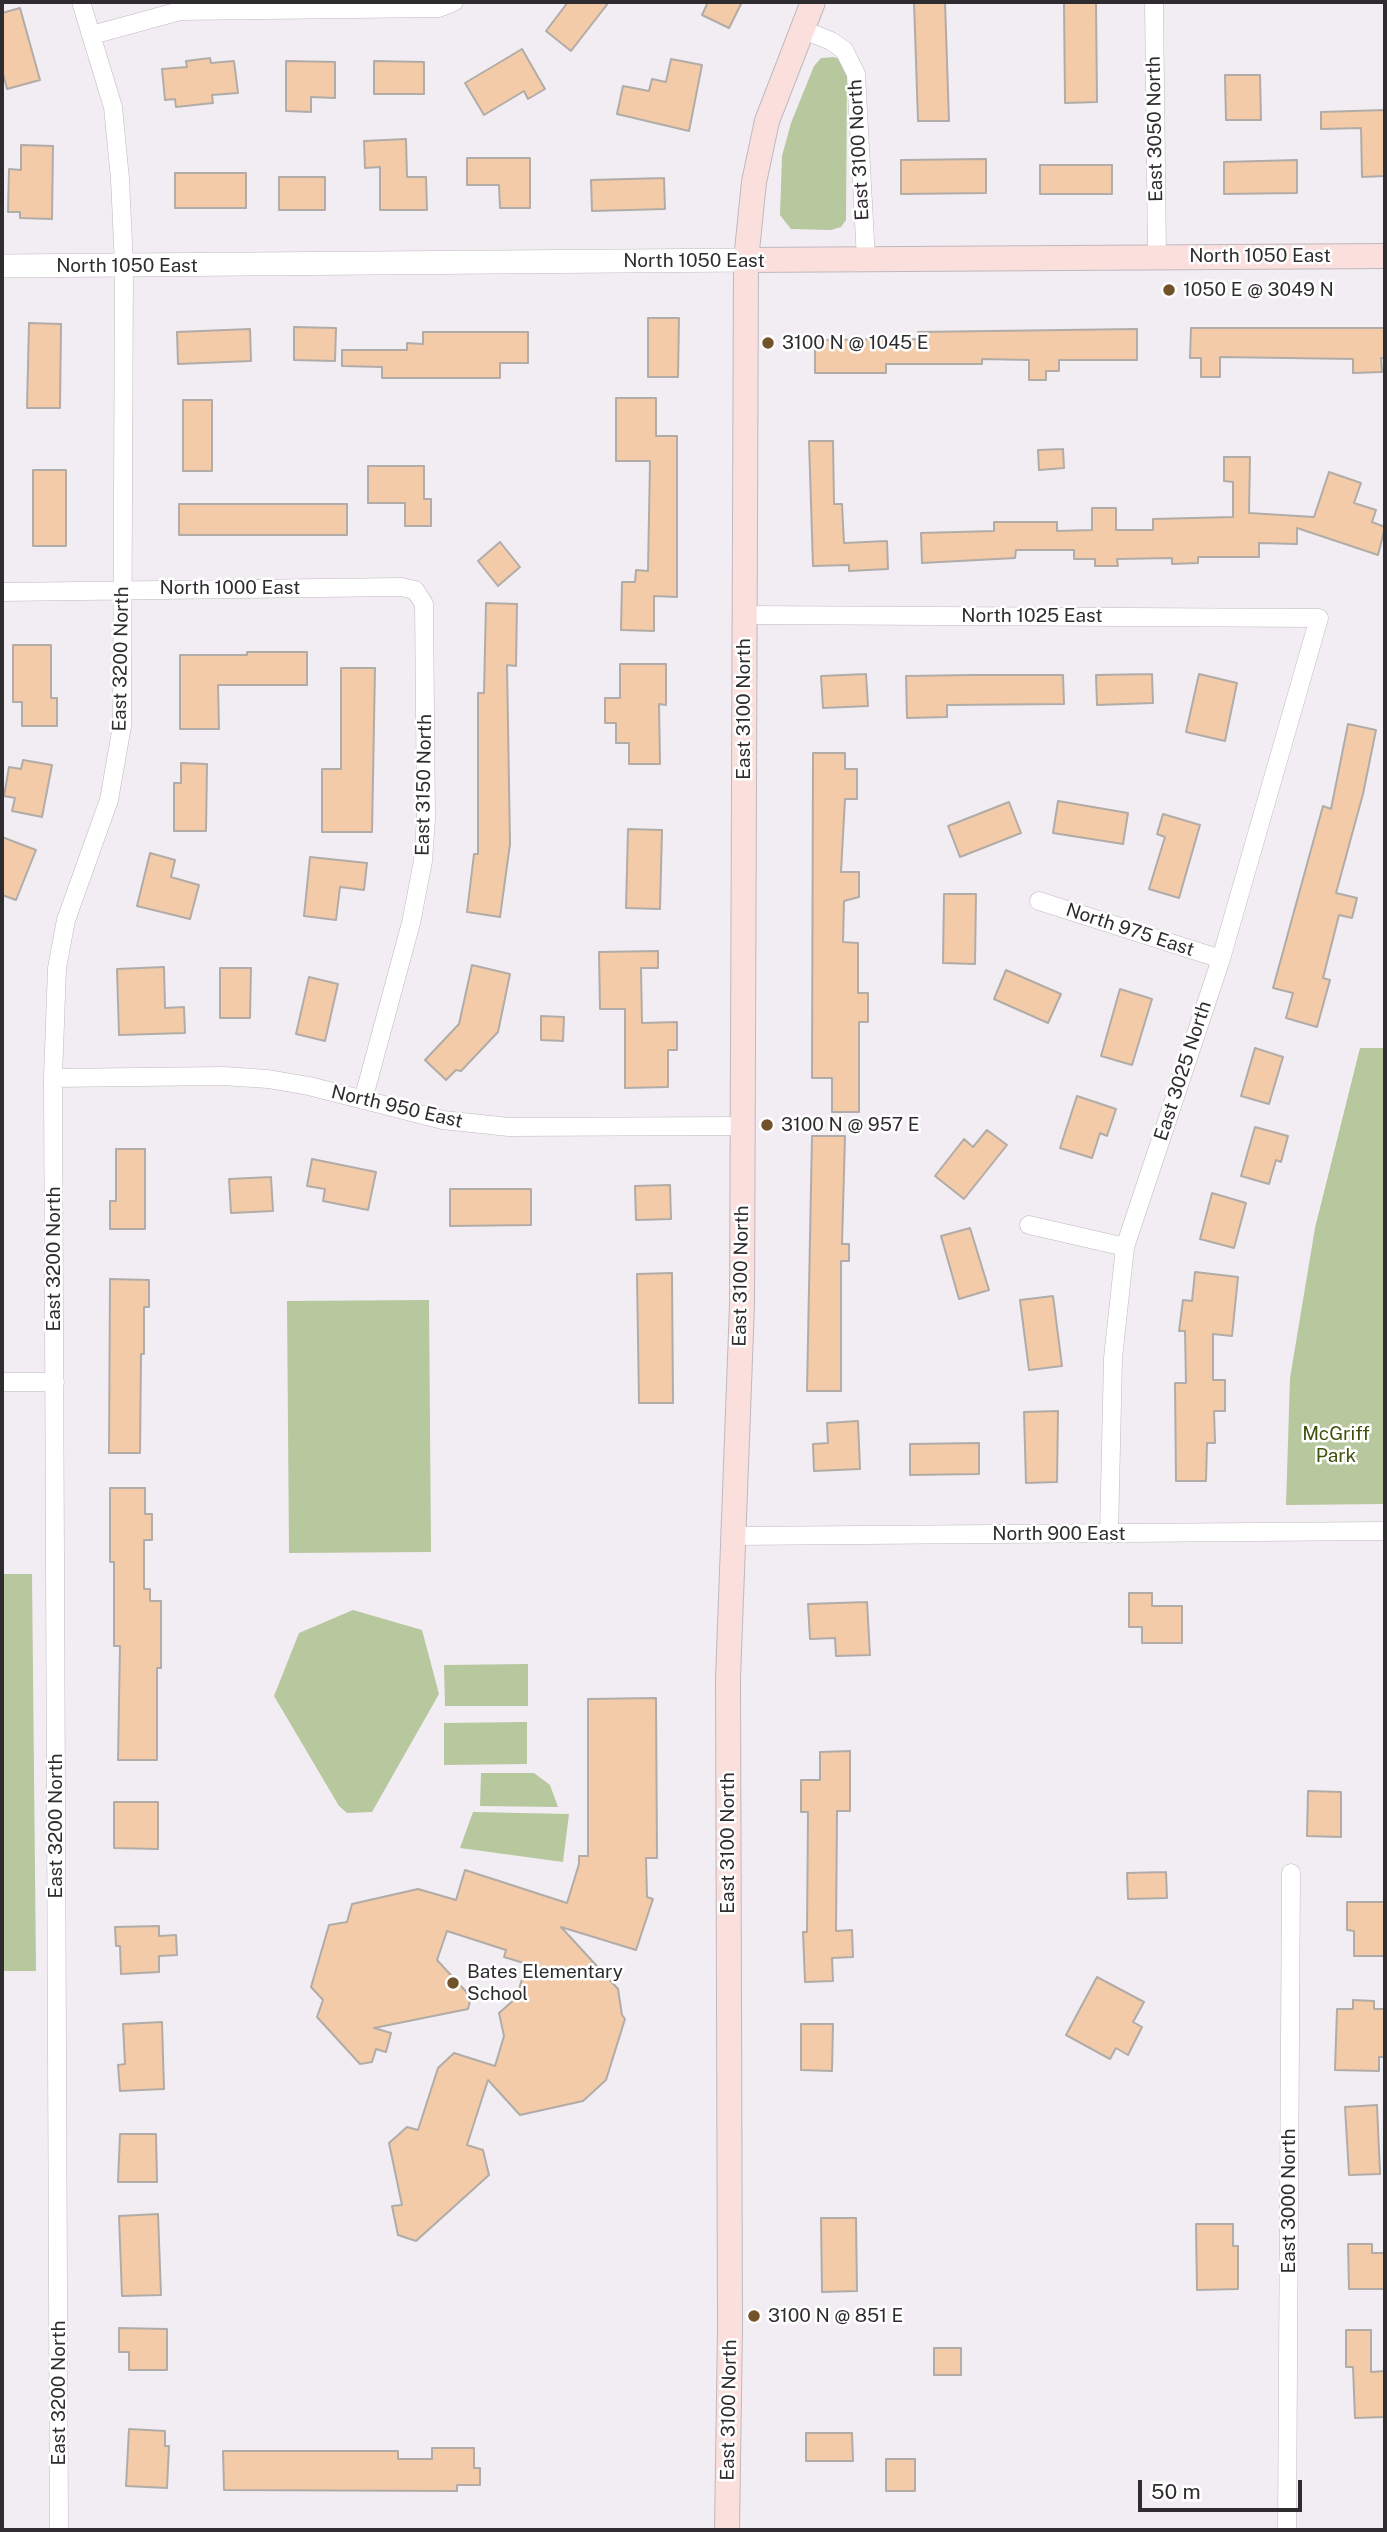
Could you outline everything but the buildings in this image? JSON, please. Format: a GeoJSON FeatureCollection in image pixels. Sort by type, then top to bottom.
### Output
{"type":"FeatureCollection","features":[{"type":"Feature","properties":{"kind":"main road","name":"East 3100 North"},"geometry":{"type":"LineString","coordinates":[[726,2530],[730,2329],[728,1678],[742,1305],[746,260],[754,182],[764,131],[778,85],[813,2]]}},
{"type":"Feature","properties":{"kind":"main road","name":"North 1050 East"},"geometry":{"type":"LineString","coordinates":[[746,260],[1385,256]]}},
{"type":"Feature","properties":{"kind":"street","name":"East 3200 North"},"geometry":{"type":"LineString","coordinates":[[59,2530],[53,1078],[57,968],[64,932],[109,800],[122,726],[124,265],[113,107],[81,2]]}},
{"type":"Feature","properties":{"kind":"street"},"geometry":{"type":"LineString","coordinates":[[92,35],[180,11],[439,8],[454,2]]}},
{"type":"Feature","properties":{"kind":"street","name":"East 3050 North"},"geometry":{"type":"LineString","coordinates":[[1154,2],[1157,256]]}},
{"type":"Feature","properties":{"kind":"street","name":"East 3100 North"},"geometry":{"type":"LineString","coordinates":[[801,29],[831,40],[844,50],[856,74],[866,259]]}},
{"type":"Feature","properties":{"kind":"street","name":"North 1050 East"},"geometry":{"type":"LineString","coordinates":[[2,267],[746,260]]}},
{"type":"Feature","properties":{"kind":"street","name":"North 1000 East"},"geometry":{"type":"LineString","coordinates":[[2,592],[401,587],[415,590]]}},
{"type":"Feature","properties":{"kind":"street","name":"East 3150 North"},"geometry":{"type":"LineString","coordinates":[[363,1100],[411,923],[423,861],[426,819],[424,604],[415,590]]}},
{"type":"Feature","properties":{"kind":"street","name":"North 1025 East"},"geometry":{"type":"LineString","coordinates":[[744,615],[1319,618]]}},
{"type":"Feature","properties":{"kind":"street","name":"East 3025 North"},"geometry":{"type":"LineString","coordinates":[[1109,1534],[1113,1358],[1125,1247],[1221,959],[1319,618]]}},
{"type":"Feature","properties":{"kind":"street","name":"North 975 East"},"geometry":{"type":"LineString","coordinates":[[1039,901],[1221,959]]}},
{"type":"Feature","properties":{"kind":"street","name":"North 950 East"},"geometry":{"type":"LineString","coordinates":[[53,1078],[257,1078],[309,1086],[443,1120],[509,1127],[742,1126]]}},
{"type":"Feature","properties":{"kind":"street"},"geometry":{"type":"LineString","coordinates":[[1029,1225],[1125,1247]]}},
{"type":"Feature","properties":{"kind":"street"},"geometry":{"type":"LineString","coordinates":[[2,1382],[55,1382]]}},
{"type":"Feature","properties":{"kind":"street","name":"North 900 East"},"geometry":{"type":"LineString","coordinates":[[734,1536],[1385,1531]]}},
{"type":"Feature","properties":{"kind":"street","name":"East 3000 North"},"geometry":{"type":"LineString","coordinates":[[1287,2530],[1291,1873]]}},
{"type":"Feature","properties":{"kind":"green space"},"geometry":{"type":"Polygon","coordinates":[[[821,58],[839,59],[847,72],[846,220],[841,227],[831,230],[791,229],[780,215],[782,156],[791,123],[814,66],[821,58]]]}},
{"type":"Feature","properties":{"kind":"green space","name":"McGriff Park"},"geometry":{"type":"Polygon","coordinates":[[[1360,1048],[1385,1048],[1385,1504],[1286,1505],[1290,1378],[1315,1228],[1360,1048]]]}},
{"type":"Feature","properties":{"kind":"green space"},"geometry":{"type":"Polygon","coordinates":[[[429,1300],[431,1552],[289,1553],[287,1301],[429,1300]]]}},
{"type":"Feature","properties":{"kind":"green space"},"geometry":{"type":"Polygon","coordinates":[[[2,1574],[32,1574],[36,1971],[2,1971],[2,1574]]]}},
{"type":"Feature","properties":{"kind":"green space"},"geometry":{"type":"Polygon","coordinates":[[[353,1610],[422,1630],[439,1694],[372,1812],[347,1813],[339,1806],[274,1696],[299,1633],[353,1610]]]}},
{"type":"Feature","properties":{"kind":"green space"},"geometry":{"type":"Polygon","coordinates":[[[528,1664],[528,1706],[445,1706],[444,1665],[528,1664]]]}},
{"type":"Feature","properties":{"kind":"green space"},"geometry":{"type":"Polygon","coordinates":[[[527,1722],[527,1764],[444,1765],[444,1723],[527,1722]]]}},
{"type":"Feature","properties":{"kind":"green space"},"geometry":{"type":"Polygon","coordinates":[[[481,1773],[534,1773],[550,1785],[558,1807],[480,1806],[481,1773]]]}},
{"type":"Feature","properties":{"kind":"green space"},"geometry":{"type":"Polygon","coordinates":[[[473,1812],[569,1814],[563,1862],[460,1848],[473,1812]]]}},
{"type":"Feature","properties":{"kind":"place","name":"1050 E @ 3049 N"},"geometry":{"type":"Point","coordinates":[1169,290]}},
{"type":"Feature","properties":{"kind":"place","name":"3100 N @ 1045 E"},"geometry":{"type":"Point","coordinates":[768,343]}},
{"type":"Feature","properties":{"kind":"place","name":"3100 N @ 957 E"},"geometry":{"type":"Point","coordinates":[767,1125]}},
{"type":"Feature","properties":{"kind":"place","name":"Bates Elementary School"},"geometry":{"type":"Point","coordinates":[453,1983]}},
{"type":"Feature","properties":{"kind":"place","name":"3100 N @ 851 E"},"geometry":{"type":"Point","coordinates":[754,2316]}}]}
